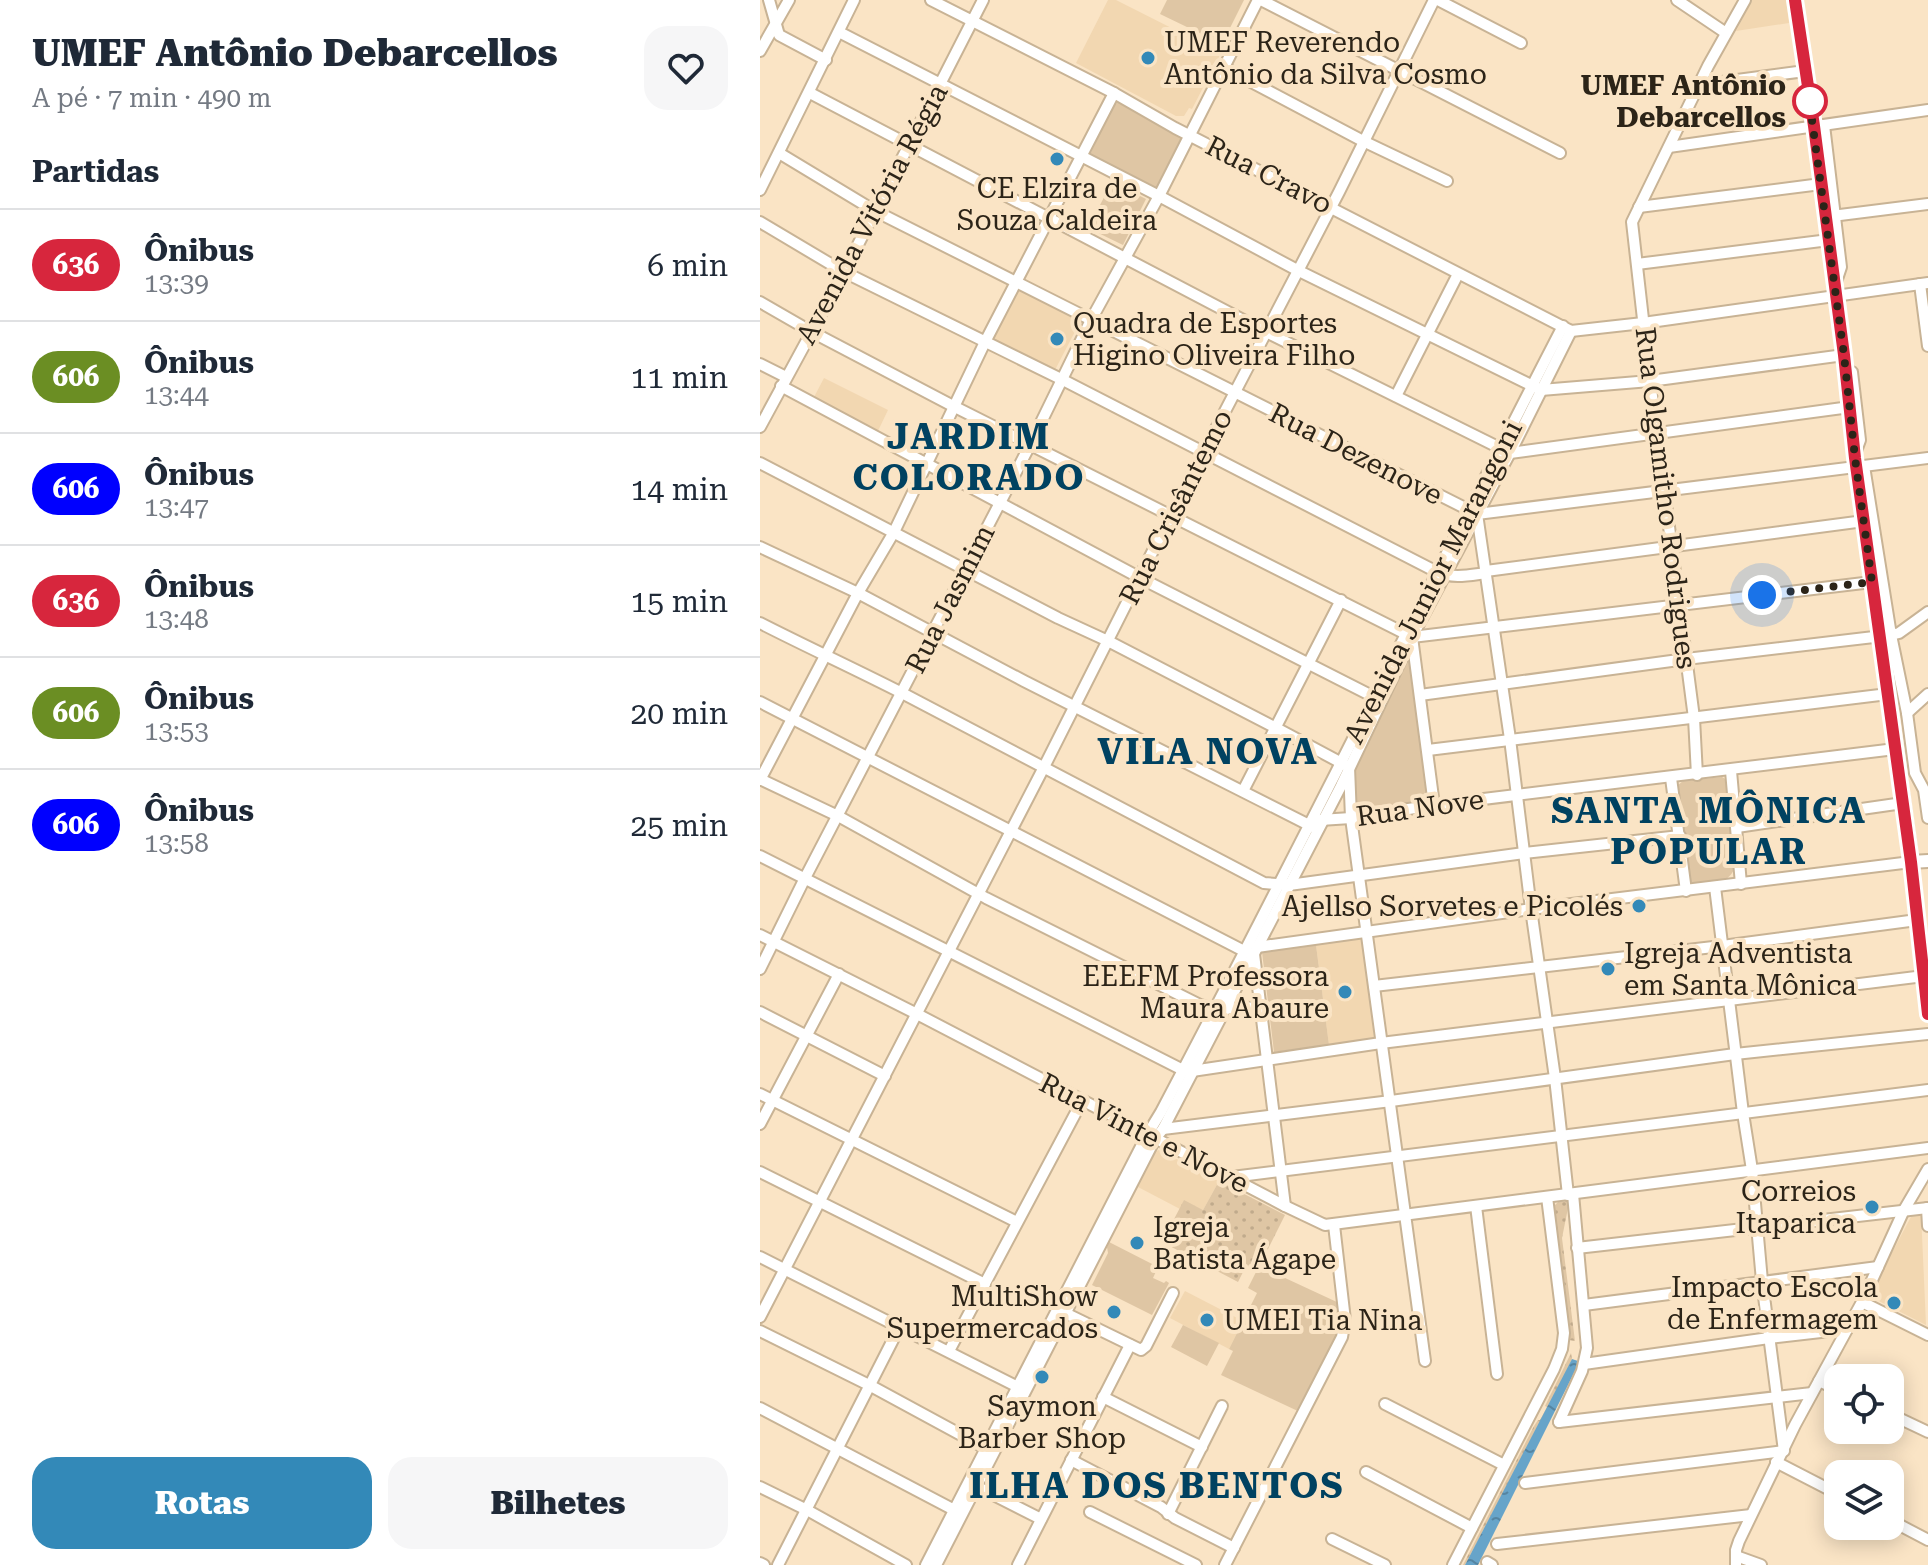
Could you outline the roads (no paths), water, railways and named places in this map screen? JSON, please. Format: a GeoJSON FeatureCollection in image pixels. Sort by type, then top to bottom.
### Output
{"type":"FeatureCollection","features":[{"type":"Feature","properties":{"kind":"main road"},"geometry":{"type":"LineString","coordinates":[[1795,0],[1805,71],[1819,126],[1821,184],[1830,216],[1829,240],[1872,582],[1886,636],[1888,694],[1928,1014]]}},
{"type":"Feature","properties":{"kind":"main road"},"geometry":{"type":"LineString","coordinates":[[1911,862],[1928,861]]}},
{"type":"Feature","properties":{"kind":"street"},"geometry":{"type":"LineString","coordinates":[[769,0],[779,35],[826,60]]}},
{"type":"Feature","properties":{"kind":"street"},"geometry":{"type":"LineString","coordinates":[[760,51],[789,0]]}},
{"type":"Feature","properties":{"kind":"street"},"geometry":{"type":"LineString","coordinates":[[760,190],[854,0]]}},
{"type":"Feature","properties":{"kind":"street","name":"Rua Cravo"},"geometry":{"type":"LineString","coordinates":[[931,0],[1567,328]]}},
{"type":"Feature","properties":{"kind":"street","name":"Avenida Vitória Régia"},"geometry":{"type":"LineString","coordinates":[[760,427],[844,272],[983,0]]}},
{"type":"Feature","properties":{"kind":"street"},"geometry":{"type":"LineString","coordinates":[[1260,0],[1560,153]]}},
{"type":"Feature","properties":{"kind":"street","name":"Rua Jasmim"},"geometry":{"type":"LineString","coordinates":[[760,969],[1000,504],[1091,320],[1260,0]]}},
{"type":"Feature","properties":{"kind":"street"},"geometry":{"type":"LineString","coordinates":[[1436,0],[1521,43]]}},
{"type":"Feature","properties":{"kind":"street","name":"Rua Crisântemo"},"geometry":{"type":"LineString","coordinates":[[760,1317],[1436,0]]}},
{"type":"Feature","properties":{"kind":"street"},"geometry":{"type":"LineString","coordinates":[[1677,0],[1726,33]]}},
{"type":"Feature","properties":{"kind":"street"},"geometry":{"type":"LineString","coordinates":[[1639,207],[1745,0]]}},
{"type":"Feature","properties":{"kind":"street"},"geometry":{"type":"LineString","coordinates":[[839,32],[1299,271],[1536,388],[1650,381],[1844,355]]}},
{"type":"Feature","properties":{"kind":"street"},"geometry":{"type":"LineString","coordinates":[[1223,67],[1363,141],[1447,181]]}},
{"type":"Feature","properties":{"kind":"street"},"geometry":{"type":"LineString","coordinates":[[1699,85],[1805,71]]}},
{"type":"Feature","properties":{"kind":"street"},"geometry":{"type":"LineString","coordinates":[[810,93],[1266,332],[1505,451],[1850,407]]}},
{"type":"Feature","properties":{"kind":"street"},"geometry":{"type":"LineString","coordinates":[[1114,93],[985,342],[894,532],[824,655],[760,779],[838,816],[978,894],[1200,1005],[1220,1009],[1262,1007]]}},
{"type":"Feature","properties":{"kind":"street"},"geometry":{"type":"LineString","coordinates":[[1669,147],[1928,110]]}},
{"type":"Feature","properties":{"kind":"street"},"geometry":{"type":"LineString","coordinates":[[1819,126],[1830,216],[1841,267],[1836,296],[1845,316],[1860,440],[1858,463],[1886,636],[1907,713],[1915,773],[1924,781],[1928,818]]}},
{"type":"Feature","properties":{"kind":"street","name":"Rua Dezenove"},"geometry":{"type":"LineString","coordinates":[[779,153],[875,211],[1472,512]]}},
{"type":"Feature","properties":{"kind":"street"},"geometry":{"type":"LineString","coordinates":[[1639,207],[1821,184]]}},
{"type":"Feature","properties":{"kind":"street"},"geometry":{"type":"LineString","coordinates":[[1830,216],[1928,204]]}},
{"type":"Feature","properties":{"kind":"street","name":"Rua Olgamitho Rodrigues"},"geometry":{"type":"LineString","coordinates":[[1639,207],[1632,222],[1694,718],[1697,775]]}},
{"type":"Feature","properties":{"kind":"street"},"geometry":{"type":"LineString","coordinates":[[760,222],[844,272],[1063,380],[1441,574],[1467,576],[1864,521]]}},
{"type":"Feature","properties":{"kind":"street"},"geometry":{"type":"LineString","coordinates":[[1637,264],[1829,240]]}},
{"type":"Feature","properties":{"kind":"street"},"geometry":{"type":"LineString","coordinates":[[1396,396],[1458,274]]}},
{"type":"Feature","properties":{"kind":"street"},"geometry":{"type":"LineString","coordinates":[[1567,328],[1643,323],[1924,284],[1928,346]]}},
{"type":"Feature","properties":{"kind":"street"},"geometry":{"type":"LineString","coordinates":[[760,302],[953,406],[1408,635],[1872,582]]}},
{"type":"Feature","properties":{"kind":"street","name":"Avenida Junior Marangoni"},"geometry":{"type":"LineString","coordinates":[[1151,1137],[1252,950],[1408,635],[1567,328]]}},
{"type":"Feature","properties":{"kind":"street"},"geometry":{"type":"LineString","coordinates":[[760,364],[784,381],[1000,504],[1378,699]]}},
{"type":"Feature","properties":{"kind":"street"},"geometry":{"type":"LineString","coordinates":[[1812,1393],[1559,1422],[1584,1364],[1587,1340],[1584,1305],[1518,795],[1486,572],[1472,512],[1666,492],[1858,463],[1928,458]]}},
{"type":"Feature","properties":{"kind":"street"},"geometry":{"type":"LineString","coordinates":[[760,463],[1346,765],[1425,1361]]}},
{"type":"Feature","properties":{"kind":"street"},"geometry":{"type":"LineString","coordinates":[[760,547],[858,593],[1243,791],[1316,824]]}},
{"type":"Feature","properties":{"kind":"street"},"geometry":{"type":"LineString","coordinates":[[1243,791],[1341,600]]}},
{"type":"Feature","properties":{"kind":"street"},"geometry":{"type":"LineString","coordinates":[[1420,695],[1886,636],[1899,633],[1928,612]]}},
{"type":"Feature","properties":{"kind":"street"},"geometry":{"type":"LineString","coordinates":[[760,623],[902,693],[1264,883],[1284,885],[1359,877],[1524,853],[1680,836]]}},
{"type":"Feature","properties":{"kind":"street"},"geometry":{"type":"LineString","coordinates":[[1408,635],[1420,695],[1434,805]]}},
{"type":"Feature","properties":{"kind":"street"},"geometry":{"type":"LineString","coordinates":[[1428,750],[1888,694]]}},
{"type":"Feature","properties":{"kind":"street"},"geometry":{"type":"LineString","coordinates":[[1907,713],[1928,694]]}},
{"type":"Feature","properties":{"kind":"street"},"geometry":{"type":"LineString","coordinates":[[760,702],[1252,950],[1366,931],[1911,862]]}},
{"type":"Feature","properties":{"kind":"street","name":"Rua Nove"},"geometry":{"type":"LineString","coordinates":[[1316,824],[1434,805],[1895,749]]}},
{"type":"Feature","properties":{"kind":"street"},"geometry":{"type":"LineString","coordinates":[[1731,771],[1741,884]]}},
{"type":"Feature","properties":{"kind":"street"},"geometry":{"type":"LineString","coordinates":[[1671,778],[1686,891]]}},
{"type":"Feature","properties":{"kind":"street"},"geometry":{"type":"LineString","coordinates":[[1737,827],[1903,803]]}},
{"type":"Feature","properties":{"kind":"street"},"geometry":{"type":"LineString","coordinates":[[760,856],[1188,1071],[1381,1043],[1924,976]]}},
{"type":"Feature","properties":{"kind":"street"},"geometry":{"type":"LineString","coordinates":[[1715,887],[1784,1451]]}},
{"type":"Feature","properties":{"kind":"street"},"geometry":{"type":"LineString","coordinates":[[1374,986],[1917,920]]}},
{"type":"Feature","properties":{"kind":"street","name":"Rua Vinte e Nove"},"geometry":{"type":"LineString","coordinates":[[760,935],[1319,1223],[1334,1225],[1928,1148]]}},
{"type":"Feature","properties":{"kind":"street"},"geometry":{"type":"LineString","coordinates":[[1252,950],[1262,1007],[1285,1206]]}},
{"type":"Feature","properties":{"kind":"street"},"geometry":{"type":"LineString","coordinates":[[760,1124],[839,974]]}},
{"type":"Feature","properties":{"kind":"street"},"geometry":{"type":"LineString","coordinates":[[760,1012],[885,1076]]}},
{"type":"Feature","properties":{"kind":"street"},"geometry":{"type":"LineString","coordinates":[[1163,1129],[1735,1054],[1928,1034]]}},
{"type":"Feature","properties":{"kind":"street","name":"Avenida Junior Marangoni"},"geometry":{"type":"LineString","coordinates":[[1151,1137],[1163,1129],[1188,1071]]}},
{"type":"Feature","properties":{"kind":"street"},"geometry":{"type":"LineString","coordinates":[[1230,1177],[1928,1090]]}},
{"type":"Feature","properties":{"kind":"street"},"geometry":{"type":"LineString","coordinates":[[760,1094],[1017,1222]]}},
{"type":"Feature","properties":{"kind":"street"},"geometry":{"type":"LineString","coordinates":[[949,1351],[1082,1101]]}},
{"type":"Feature","properties":{"kind":"street"},"geometry":{"type":"LineString","coordinates":[[926,1565],[958,1512],[1151,1137]]}},
{"type":"Feature","properties":{"kind":"street"},"geometry":{"type":"LineString","coordinates":[[1761,1565],[1736,1560],[1739,1541],[1795,1425],[1862,1302],[1904,1210],[1928,1169]]}},
{"type":"Feature","properties":{"kind":"street"},"geometry":{"type":"LineString","coordinates":[[760,1172],[985,1284]]}},
{"type":"Feature","properties":{"kind":"street"},"geometry":{"type":"LineString","coordinates":[[1453,1565],[1557,1362],[1563,1341],[1547,1197]]}},
{"type":"Feature","properties":{"kind":"street"},"geometry":{"type":"LineString","coordinates":[[1476,1206],[1497,1374]]}},
{"type":"Feature","properties":{"kind":"street"},"geometry":{"type":"LineString","coordinates":[[1577,1248],[1928,1208],[1928,1226]]}},
{"type":"Feature","properties":{"kind":"street"},"geometry":{"type":"LineString","coordinates":[[1225,1565],[1342,1337],[1345,1320],[1334,1225]]}},
{"type":"Feature","properties":{"kind":"street"},"geometry":{"type":"LineString","coordinates":[[760,1257],[1022,1389]]}},
{"type":"Feature","properties":{"kind":"street"},"geometry":{"type":"LineString","coordinates":[[1584,1305],[1878,1267]]}},
{"type":"Feature","properties":{"kind":"street"},"geometry":{"type":"LineString","coordinates":[[1062,1311],[1141,1350],[1145,1348],[1173,1293]]}},
{"type":"Feature","properties":{"kind":"street"},"geometry":{"type":"LineString","coordinates":[[1862,1302],[1928,1335]]}},
{"type":"Feature","properties":{"kind":"street"},"geometry":{"type":"LineString","coordinates":[[778,1565],[900,1326]]}},
{"type":"Feature","properties":{"kind":"street"},"geometry":{"type":"LineString","coordinates":[[1584,1364],[1847,1329]]}},
{"type":"Feature","properties":{"kind":"street"},"geometry":{"type":"LineString","coordinates":[[760,1331],[871,1386],[990,1451]]}},
{"type":"Feature","properties":{"kind":"street"},"geometry":{"type":"LineString","coordinates":[[1018,1565],[1130,1345]]}},
{"type":"Feature","properties":{"kind":"street"},"geometry":{"type":"LineString","coordinates":[[1819,1381],[1824,1383]]}},
{"type":"Feature","properties":{"kind":"street"},"geometry":{"type":"LineString","coordinates":[[1103,1397],[1202,1447]]}},
{"type":"Feature","properties":{"kind":"street"},"geometry":{"type":"LineString","coordinates":[[1385,1404],[1504,1465]]}},
{"type":"Feature","properties":{"kind":"street"},"geometry":{"type":"LineString","coordinates":[[1168,1514],[1222,1406]]}},
{"type":"Feature","properties":{"kind":"street"},"geometry":{"type":"LineString","coordinates":[[760,1408],[958,1512]]}},
{"type":"Feature","properties":{"kind":"street"},"geometry":{"type":"LineString","coordinates":[[1904,1421],[1928,1432]]}},
{"type":"Feature","properties":{"kind":"street"},"geometry":{"type":"LineString","coordinates":[[1525,1483],[1784,1451]]}},
{"type":"Feature","properties":{"kind":"street"},"geometry":{"type":"LineString","coordinates":[[1071,1460],[1234,1548]]}},
{"type":"Feature","properties":{"kind":"street"},"geometry":{"type":"LineString","coordinates":[[1776,1462],[1824,1487]]}},
{"type":"Feature","properties":{"kind":"street"},"geometry":{"type":"LineString","coordinates":[[1366,1472],[1472,1528]]}},
{"type":"Feature","properties":{"kind":"street"},"geometry":{"type":"LineString","coordinates":[[972,1485],[1041,1519]]}},
{"type":"Feature","properties":{"kind":"street"},"geometry":{"type":"LineString","coordinates":[[760,1487],[906,1565]]}},
{"type":"Feature","properties":{"kind":"street"},"geometry":{"type":"LineString","coordinates":[[936,1565],[958,1512]]}},
{"type":"Feature","properties":{"kind":"street"},"geometry":{"type":"LineString","coordinates":[[1090,1512],[1196,1565]]}},
{"type":"Feature","properties":{"kind":"street"},"geometry":{"type":"LineString","coordinates":[[1497,1544],[1751,1515]]}},
{"type":"Feature","properties":{"kind":"street"},"geometry":{"type":"LineString","coordinates":[[1904,1527],[1928,1540]]}},
{"type":"Feature","properties":{"kind":"street"},"geometry":{"type":"LineString","coordinates":[[1332,1539],[1385,1565]]}},
{"type":"Feature","properties":{"kind":"water"},"geometry":{"type":"Polygon","coordinates":[[[1572,1359],[1578,1361],[1577,1367],[1478,1565],[1465,1565],[1572,1359]]]}},
{"type":"Feature","properties":{"kind":"place","name":"UMEF Reverendo Antônio da Silva Cosmo"},"geometry":{"type":"Point","coordinates":[1148,58]}},
{"type":"Feature","properties":{"kind":"place","name":"UMEF Antônio Debarcellos"},"geometry":{"type":"Point","coordinates":[1810,101]}},
{"type":"Feature","properties":{"kind":"place","name":"CE Elzira de Souza Caldeira"},"geometry":{"type":"Point","coordinates":[1057,159]}},
{"type":"Feature","properties":{"kind":"place","name":"Quadra de Esportes Higino Oliveira Filho"},"geometry":{"type":"Point","coordinates":[1057,339]}},
{"type":"Feature","properties":{"kind":"place","name":"Ajellso Sorvetes e Picolés"},"geometry":{"type":"Point","coordinates":[1639,906]}},
{"type":"Feature","properties":{"kind":"place","name":"Igreja Adventista em Santa Mônica"},"geometry":{"type":"Point","coordinates":[1608,969]}},
{"type":"Feature","properties":{"kind":"place","name":"EEEFM Professora Maura Abaure"},"geometry":{"type":"Point","coordinates":[1345,992]}},
{"type":"Feature","properties":{"kind":"place","name":"Correios Itaparica"},"geometry":{"type":"Point","coordinates":[1872,1207]}},
{"type":"Feature","properties":{"kind":"place","name":"Igreja Batista Ágape"},"geometry":{"type":"Point","coordinates":[1137,1243]}},
{"type":"Feature","properties":{"kind":"place","name":"Impacto Escola de Enfermagem"},"geometry":{"type":"Point","coordinates":[1894,1303]}},
{"type":"Feature","properties":{"kind":"place","name":"MultiShow Supermercados"},"geometry":{"type":"Point","coordinates":[1114,1312]}},
{"type":"Feature","properties":{"kind":"place","name":"UMEI Tia Nina"},"geometry":{"type":"Point","coordinates":[1207,1320]}},
{"type":"Feature","properties":{"kind":"place","name":"Saymon Barber Shop"},"geometry":{"type":"Point","coordinates":[1042,1377]}},
{"type":"Feature","properties":{"kind":"district","name":"JARDIM COLORADO"},"geometry":{"type":"Point","coordinates":[969,458]}},
{"type":"Feature","properties":{"kind":"district","name":"VILA NOVA"},"geometry":{"type":"Point","coordinates":[1208,752]}},
{"type":"Feature","properties":{"kind":"district","name":"SANTA MÔNICA POPULAR"},"geometry":{"type":"Point","coordinates":[1709,832]}},
{"type":"Feature","properties":{"kind":"district","name":"ILHA DOS BENTOS"},"geometry":{"type":"Point","coordinates":[1157,1486]}}]}
